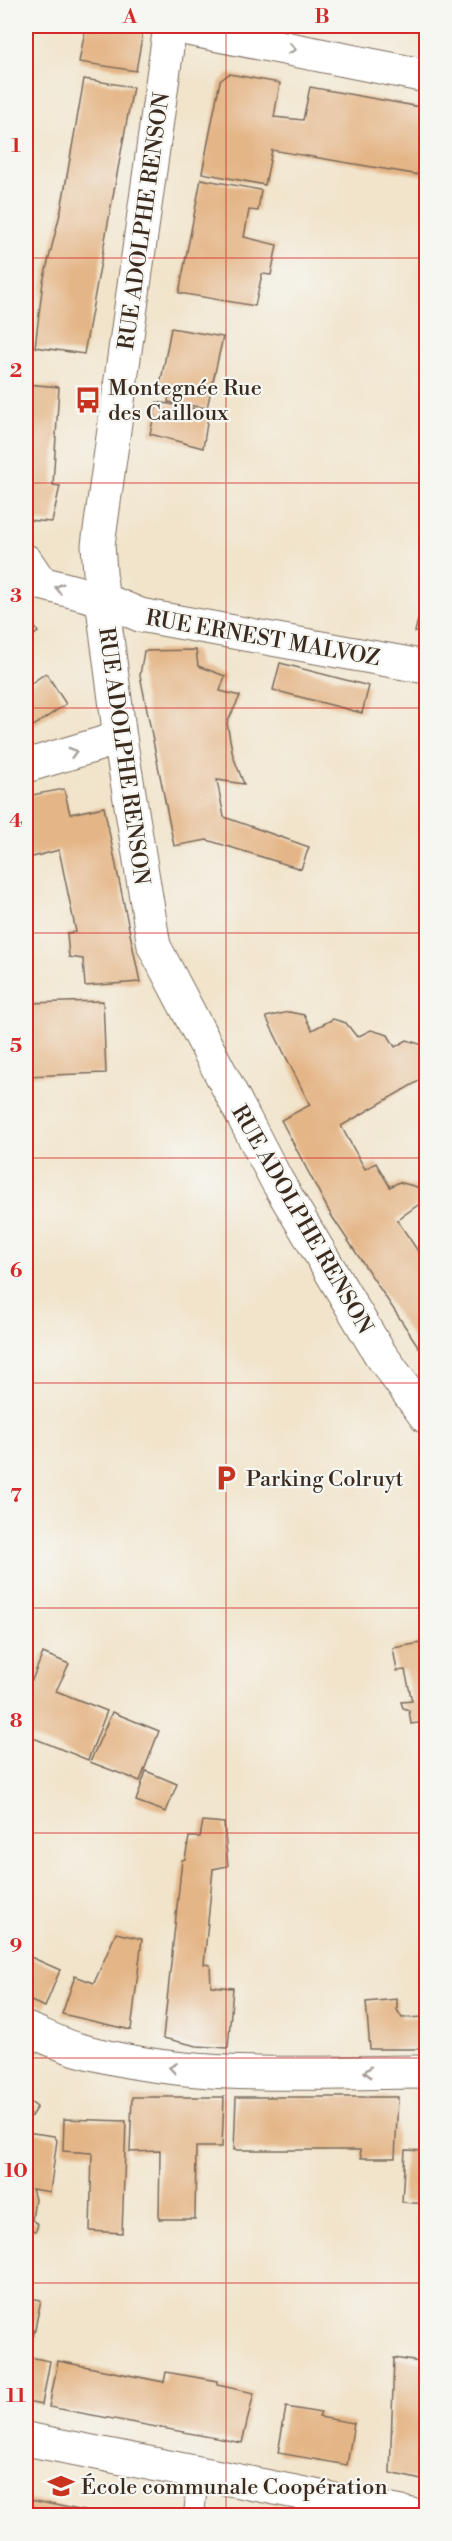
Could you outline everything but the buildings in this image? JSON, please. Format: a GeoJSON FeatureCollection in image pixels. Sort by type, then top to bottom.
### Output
{"type":"FeatureCollection","features":[{"type":"Feature","properties":{"kind":"street"},"geometry":{"type":"LineString","coordinates":[[171,26],[426,76]]}},
{"type":"Feature","properties":{"kind":"street","name":"RUE ADOLPHE RENSON"},"geometry":{"type":"LineString","coordinates":[[171,26],[98,545],[102,599],[120,738],[154,946],[277,1181],[380,1353],[426,1417]]}},
{"type":"Feature","properties":{"kind":"street","name":"RUE ERNEST MALVOZ"},"geometry":{"type":"LineString","coordinates":[[26,561],[41,583],[102,599],[140,615],[426,667]]}},
{"type":"Feature","properties":{"kind":"street"},"geometry":{"type":"LineString","coordinates":[[26,766],[120,738]]}},
{"type":"Feature","properties":{"kind":"street"},"geometry":{"type":"LineString","coordinates":[[26,2029],[75,2049],[175,2069],[222,2073],[426,2072]]}},
{"type":"Feature","properties":{"kind":"street"},"geometry":{"type":"LineString","coordinates":[[26,2439],[416,2515]]}},
{"type":"Feature","properties":{"kind":"lane"},"geometry":{"type":"LineString","coordinates":[[194,2516],[198,2474]]}},
{"type":"Feature","properties":{"kind":"place","name":"Montegnée Rue des Cailloux"},"geometry":{"type":"Point","coordinates":[88,400]}},
{"type":"Feature","properties":{"kind":"place","name":"Parking Colruyt"},"geometry":{"type":"Point","coordinates":[226,1478]}},
{"type":"Feature","properties":{"kind":"place","name":"École communale Coopération"},"geometry":{"type":"Point","coordinates":[61,2486]}}]}
